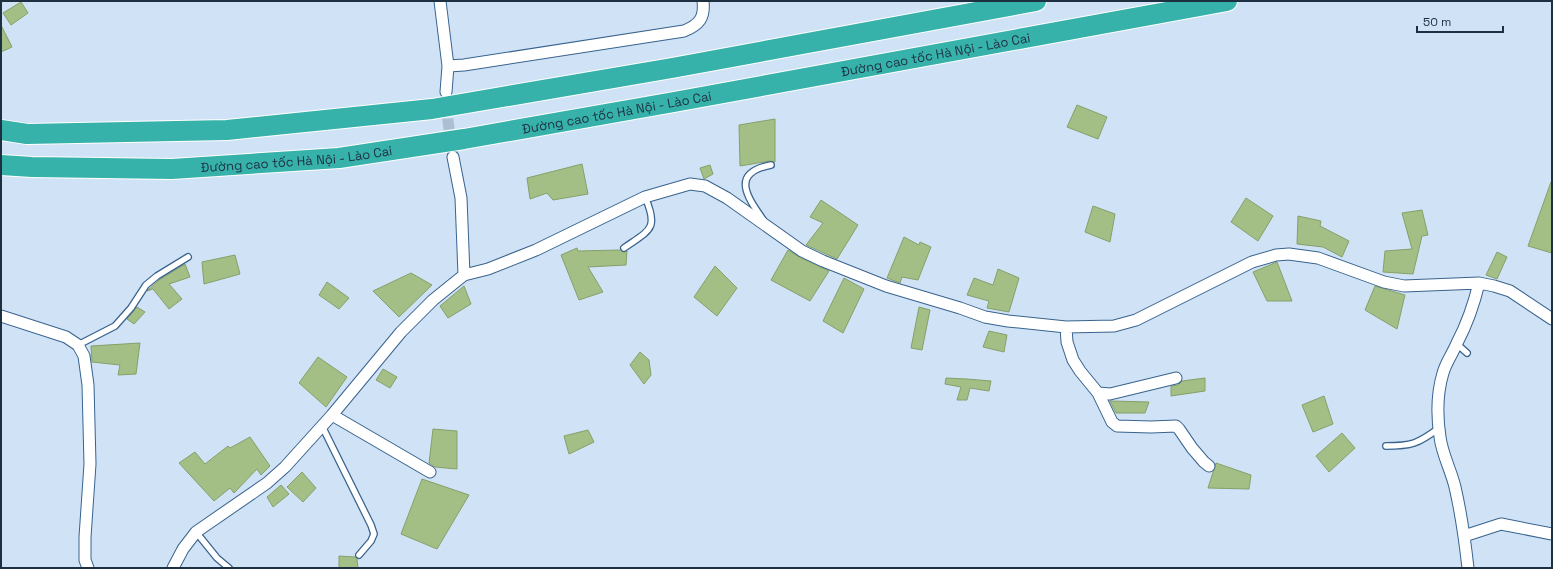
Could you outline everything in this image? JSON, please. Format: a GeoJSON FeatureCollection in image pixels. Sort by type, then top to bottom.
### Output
{"type":"FeatureCollection","features":[{"type":"Feature","properties":{"kind":"highway"},"geometry":{"type":"LineString","coordinates":[[1,130],[27,134],[227,130],[432,109],[672,68],[1036,1]]}},
{"type":"Feature","properties":{"kind":"highway","name":"Đường cao tốc Hà Nội - Lào Cai"},"geometry":{"type":"LineString","coordinates":[[1,165],[32,167],[172,169],[339,158],[464,139],[674,102],[1227,1]]}},
{"type":"Feature","properties":{"kind":"street"},"geometry":{"type":"LineString","coordinates":[[440,1],[448,66],[446,92]]}},
{"type":"Feature","properties":{"kind":"street"},"geometry":{"type":"LineString","coordinates":[[448,66],[464,65],[684,31],[696,25],[702,18],[704,1]]}},
{"type":"Feature","properties":{"kind":"street"},"geometry":{"type":"LineString","coordinates":[[453,157],[461,198],[464,275]]}},
{"type":"Feature","properties":{"kind":"street"},"geometry":{"type":"LineString","coordinates":[[173,568],[183,549],[196,532],[267,483],[286,467],[332,416],[401,332],[433,300],[464,275],[488,270],[536,250],[645,197],[690,184],[705,186],[727,198],[802,250],[823,262],[886,286],[985,317],[1066,327],[1100,327],[1124,324],[1136,320],[1252,262],[1276,254],[1289,254],[1318,258],[1384,282],[1404,286],[1480,283],[1494,286],[1510,291],[1552,319]]}},
{"type":"Feature","properties":{"kind":"street"},"geometry":{"type":"LineString","coordinates":[[1468,568],[1455,486],[1440,438],[1440,391],[1447,361],[1457,344],[1474,304],[1480,283]]}},
{"type":"Feature","properties":{"kind":"street"},"geometry":{"type":"LineString","coordinates":[[1,316],[66,337],[78,346],[84,356],[88,385],[90,464],[85,537],[85,560],[88,568]]}},
{"type":"Feature","properties":{"kind":"street"},"geometry":{"type":"LineString","coordinates":[[1066,327],[1067,342],[1073,360],[1098,393],[1109,417],[1115,425],[1151,427],[1176,426],[1204,462],[1209,466]]}},
{"type":"Feature","properties":{"kind":"street"},"geometry":{"type":"LineString","coordinates":[[1098,393],[1110,394],[1176,378]]}},
{"type":"Feature","properties":{"kind":"street"},"geometry":{"type":"LineString","coordinates":[[332,416],[430,472]]}},
{"type":"Feature","properties":{"kind":"street"},"geometry":{"type":"LineString","coordinates":[[1464,536],[1501,524],[1552,534]]}},
{"type":"Feature","properties":{"kind":"lane"},"geometry":{"type":"LineString","coordinates":[[768,226],[750,200],[745,189],[747,179],[753,170],[771,165]]}},
{"type":"Feature","properties":{"kind":"lane"},"geometry":{"type":"LineString","coordinates":[[624,248],[650,228],[652,212],[645,197]]}},
{"type":"Feature","properties":{"kind":"lane"},"geometry":{"type":"LineString","coordinates":[[78,346],[114,326],[131,308],[146,285],[156,276],[188,257]]}},
{"type":"Feature","properties":{"kind":"lane"},"geometry":{"type":"LineString","coordinates":[[1457,344],[1467,353]]}},
{"type":"Feature","properties":{"kind":"lane"},"geometry":{"type":"LineString","coordinates":[[322,426],[371,525],[374,534],[371,541],[359,555]]}},
{"type":"Feature","properties":{"kind":"lane"},"geometry":{"type":"LineString","coordinates":[[1386,446],[1407,446],[1420,441],[1439,428]]}},
{"type":"Feature","properties":{"kind":"lane"},"geometry":{"type":"LineString","coordinates":[[196,532],[218,558],[229,568]]}},
{"type":"Feature","properties":{"kind":"building"},"geometry":{"type":"Polygon","coordinates":[[[21,2],[28,13],[11,25],[3,13],[21,2]]]}},
{"type":"Feature","properties":{"kind":"building"},"geometry":{"type":"Polygon","coordinates":[[[1,25],[12,47],[1,52],[1,25]]]}},
{"type":"Feature","properties":{"kind":"building"},"geometry":{"type":"Polygon","coordinates":[[[1077,105],[1107,117],[1098,139],[1067,127],[1077,105]]]}},
{"type":"Feature","properties":{"kind":"building"},"geometry":{"type":"Polygon","coordinates":[[[775,119],[775,162],[770,161],[740,166],[739,125],[775,119]]]}},
{"type":"Feature","properties":{"kind":"building"},"geometry":{"type":"Polygon","coordinates":[[[582,164],[588,194],[553,200],[547,193],[530,199],[527,178],[582,164]]]}},
{"type":"Feature","properties":{"kind":"building"},"geometry":{"type":"Polygon","coordinates":[[[710,165],[713,174],[704,179],[700,168],[710,165]]]}},
{"type":"Feature","properties":{"kind":"building"},"geometry":{"type":"Polygon","coordinates":[[[1552,182],[1552,253],[1528,246],[1552,182]]]}},
{"type":"Feature","properties":{"kind":"building"},"geometry":{"type":"Polygon","coordinates":[[[1246,198],[1273,216],[1258,241],[1231,222],[1246,198]]]}},
{"type":"Feature","properties":{"kind":"building"},"geometry":{"type":"Polygon","coordinates":[[[821,200],[858,225],[837,259],[806,245],[823,223],[810,217],[821,200]]]}},
{"type":"Feature","properties":{"kind":"building"},"geometry":{"type":"Polygon","coordinates":[[[1093,206],[1115,214],[1110,242],[1085,232],[1093,206]]]}},
{"type":"Feature","properties":{"kind":"building"},"geometry":{"type":"Polygon","coordinates":[[[1422,210],[1428,235],[1422,236],[1413,274],[1383,272],[1385,251],[1412,249],[1402,213],[1422,210]]]}},
{"type":"Feature","properties":{"kind":"building"},"geometry":{"type":"Polygon","coordinates":[[[1298,216],[1321,221],[1320,226],[1349,241],[1342,257],[1323,247],[1297,244],[1298,216]]]}},
{"type":"Feature","properties":{"kind":"building"},"geometry":{"type":"Polygon","coordinates":[[[904,237],[919,245],[920,242],[931,247],[918,280],[902,277],[900,283],[887,278],[904,237]]]}},
{"type":"Feature","properties":{"kind":"building"},"geometry":{"type":"Polygon","coordinates":[[[577,248],[578,251],[627,251],[626,265],[588,267],[603,292],[579,300],[561,255],[577,248]]]}},
{"type":"Feature","properties":{"kind":"building"},"geometry":{"type":"Polygon","coordinates":[[[788,250],[799,257],[829,271],[810,301],[771,280],[788,250]]]}},
{"type":"Feature","properties":{"kind":"building"},"geometry":{"type":"Polygon","coordinates":[[[1497,252],[1507,257],[1497,279],[1486,275],[1497,252]]]}},
{"type":"Feature","properties":{"kind":"building"},"geometry":{"type":"Polygon","coordinates":[[[235,255],[240,274],[204,284],[202,262],[235,255]]]}},
{"type":"Feature","properties":{"kind":"building"},"geometry":{"type":"Polygon","coordinates":[[[1277,262],[1292,301],[1267,301],[1253,272],[1277,262]]]}},
{"type":"Feature","properties":{"kind":"building"},"geometry":{"type":"Polygon","coordinates":[[[185,264],[190,277],[169,284],[182,299],[169,309],[153,289],[147,291],[159,280],[185,264]]]}},
{"type":"Feature","properties":{"kind":"building"},"geometry":{"type":"Polygon","coordinates":[[[715,266],[737,288],[717,316],[694,297],[715,266]]]}},
{"type":"Feature","properties":{"kind":"building"},"geometry":{"type":"Polygon","coordinates":[[[998,269],[1019,278],[1009,312],[987,308],[989,301],[967,295],[974,278],[993,285],[998,269]]]}},
{"type":"Feature","properties":{"kind":"building"},"geometry":{"type":"Polygon","coordinates":[[[411,273],[432,285],[399,317],[373,291],[411,273]]]}},
{"type":"Feature","properties":{"kind":"building"},"geometry":{"type":"Polygon","coordinates":[[[844,278],[864,289],[843,333],[823,321],[844,278]]]}},
{"type":"Feature","properties":{"kind":"building"},"geometry":{"type":"Polygon","coordinates":[[[327,282],[349,298],[339,309],[319,295],[327,282]]]}},
{"type":"Feature","properties":{"kind":"building"},"geometry":{"type":"Polygon","coordinates":[[[464,286],[471,304],[448,318],[440,306],[464,286]]]}},
{"type":"Feature","properties":{"kind":"building"},"geometry":{"type":"Polygon","coordinates":[[[1375,286],[1405,295],[1397,329],[1365,310],[1375,286]]]}},
{"type":"Feature","properties":{"kind":"building"},"geometry":{"type":"Polygon","coordinates":[[[137,307],[145,312],[134,324],[127,319],[137,307]]]}},
{"type":"Feature","properties":{"kind":"building"},"geometry":{"type":"Polygon","coordinates":[[[919,307],[930,310],[922,350],[911,348],[919,307]]]}},
{"type":"Feature","properties":{"kind":"building"},"geometry":{"type":"Polygon","coordinates":[[[989,331],[1007,335],[1004,352],[983,347],[989,331]]]}},
{"type":"Feature","properties":{"kind":"building"},"geometry":{"type":"Polygon","coordinates":[[[140,343],[136,374],[118,375],[120,365],[92,362],[91,346],[140,343]]]}},
{"type":"Feature","properties":{"kind":"building"},"geometry":{"type":"Polygon","coordinates":[[[640,352],[649,360],[651,375],[644,384],[630,365],[640,352]]]}},
{"type":"Feature","properties":{"kind":"building"},"geometry":{"type":"Polygon","coordinates":[[[318,357],[347,377],[326,407],[299,383],[318,357]]]}},
{"type":"Feature","properties":{"kind":"building"},"geometry":{"type":"Polygon","coordinates":[[[383,369],[397,377],[390,388],[376,380],[383,369]]]}},
{"type":"Feature","properties":{"kind":"building"},"geometry":{"type":"Polygon","coordinates":[[[946,378],[991,381],[989,391],[970,388],[967,400],[957,400],[961,387],[945,384],[946,378]]]}},
{"type":"Feature","properties":{"kind":"building"},"geometry":{"type":"Polygon","coordinates":[[[1205,378],[1205,391],[1171,396],[1171,386],[1178,385],[1182,381],[1205,378]]]}},
{"type":"Feature","properties":{"kind":"building"},"geometry":{"type":"Polygon","coordinates":[[[1324,396],[1333,424],[1313,432],[1302,405],[1324,396]]]}},
{"type":"Feature","properties":{"kind":"building"},"geometry":{"type":"Polygon","coordinates":[[[1110,401],[1149,402],[1145,413],[1116,413],[1110,401]]]}},
{"type":"Feature","properties":{"kind":"building"},"geometry":{"type":"Polygon","coordinates":[[[433,429],[457,431],[457,469],[435,467],[429,463],[433,429]]]}},
{"type":"Feature","properties":{"kind":"building"},"geometry":{"type":"Polygon","coordinates":[[[588,430],[594,442],[569,454],[564,436],[588,430]]]}},
{"type":"Feature","properties":{"kind":"building"},"geometry":{"type":"Polygon","coordinates":[[[1342,433],[1355,448],[1329,472],[1316,456],[1342,433]]]}},
{"type":"Feature","properties":{"kind":"building"},"geometry":{"type":"Polygon","coordinates":[[[250,437],[270,466],[261,475],[257,469],[234,493],[230,488],[214,501],[179,463],[195,452],[205,464],[228,446],[230,448],[250,437]]]}},
{"type":"Feature","properties":{"kind":"building"},"geometry":{"type":"Polygon","coordinates":[[[1216,463],[1251,475],[1249,489],[1208,488],[1216,463]]]}},
{"type":"Feature","properties":{"kind":"building"},"geometry":{"type":"Polygon","coordinates":[[[302,472],[316,488],[303,502],[287,487],[302,472]]]}},
{"type":"Feature","properties":{"kind":"building"},"geometry":{"type":"Polygon","coordinates":[[[422,479],[469,495],[437,549],[401,534],[422,479]]]}},
{"type":"Feature","properties":{"kind":"building"},"geometry":{"type":"Polygon","coordinates":[[[281,485],[289,494],[273,507],[267,497],[281,485]]]}},
{"type":"Feature","properties":{"kind":"building"},"geometry":{"type":"Polygon","coordinates":[[[339,556],[355,557],[357,559],[358,568],[339,568],[339,556]]]}},
{"type":"Feature","properties":{"kind":"tunnel"},"geometry":{"type":"LineString","coordinates":[[447,102],[453,157]]}}]}
